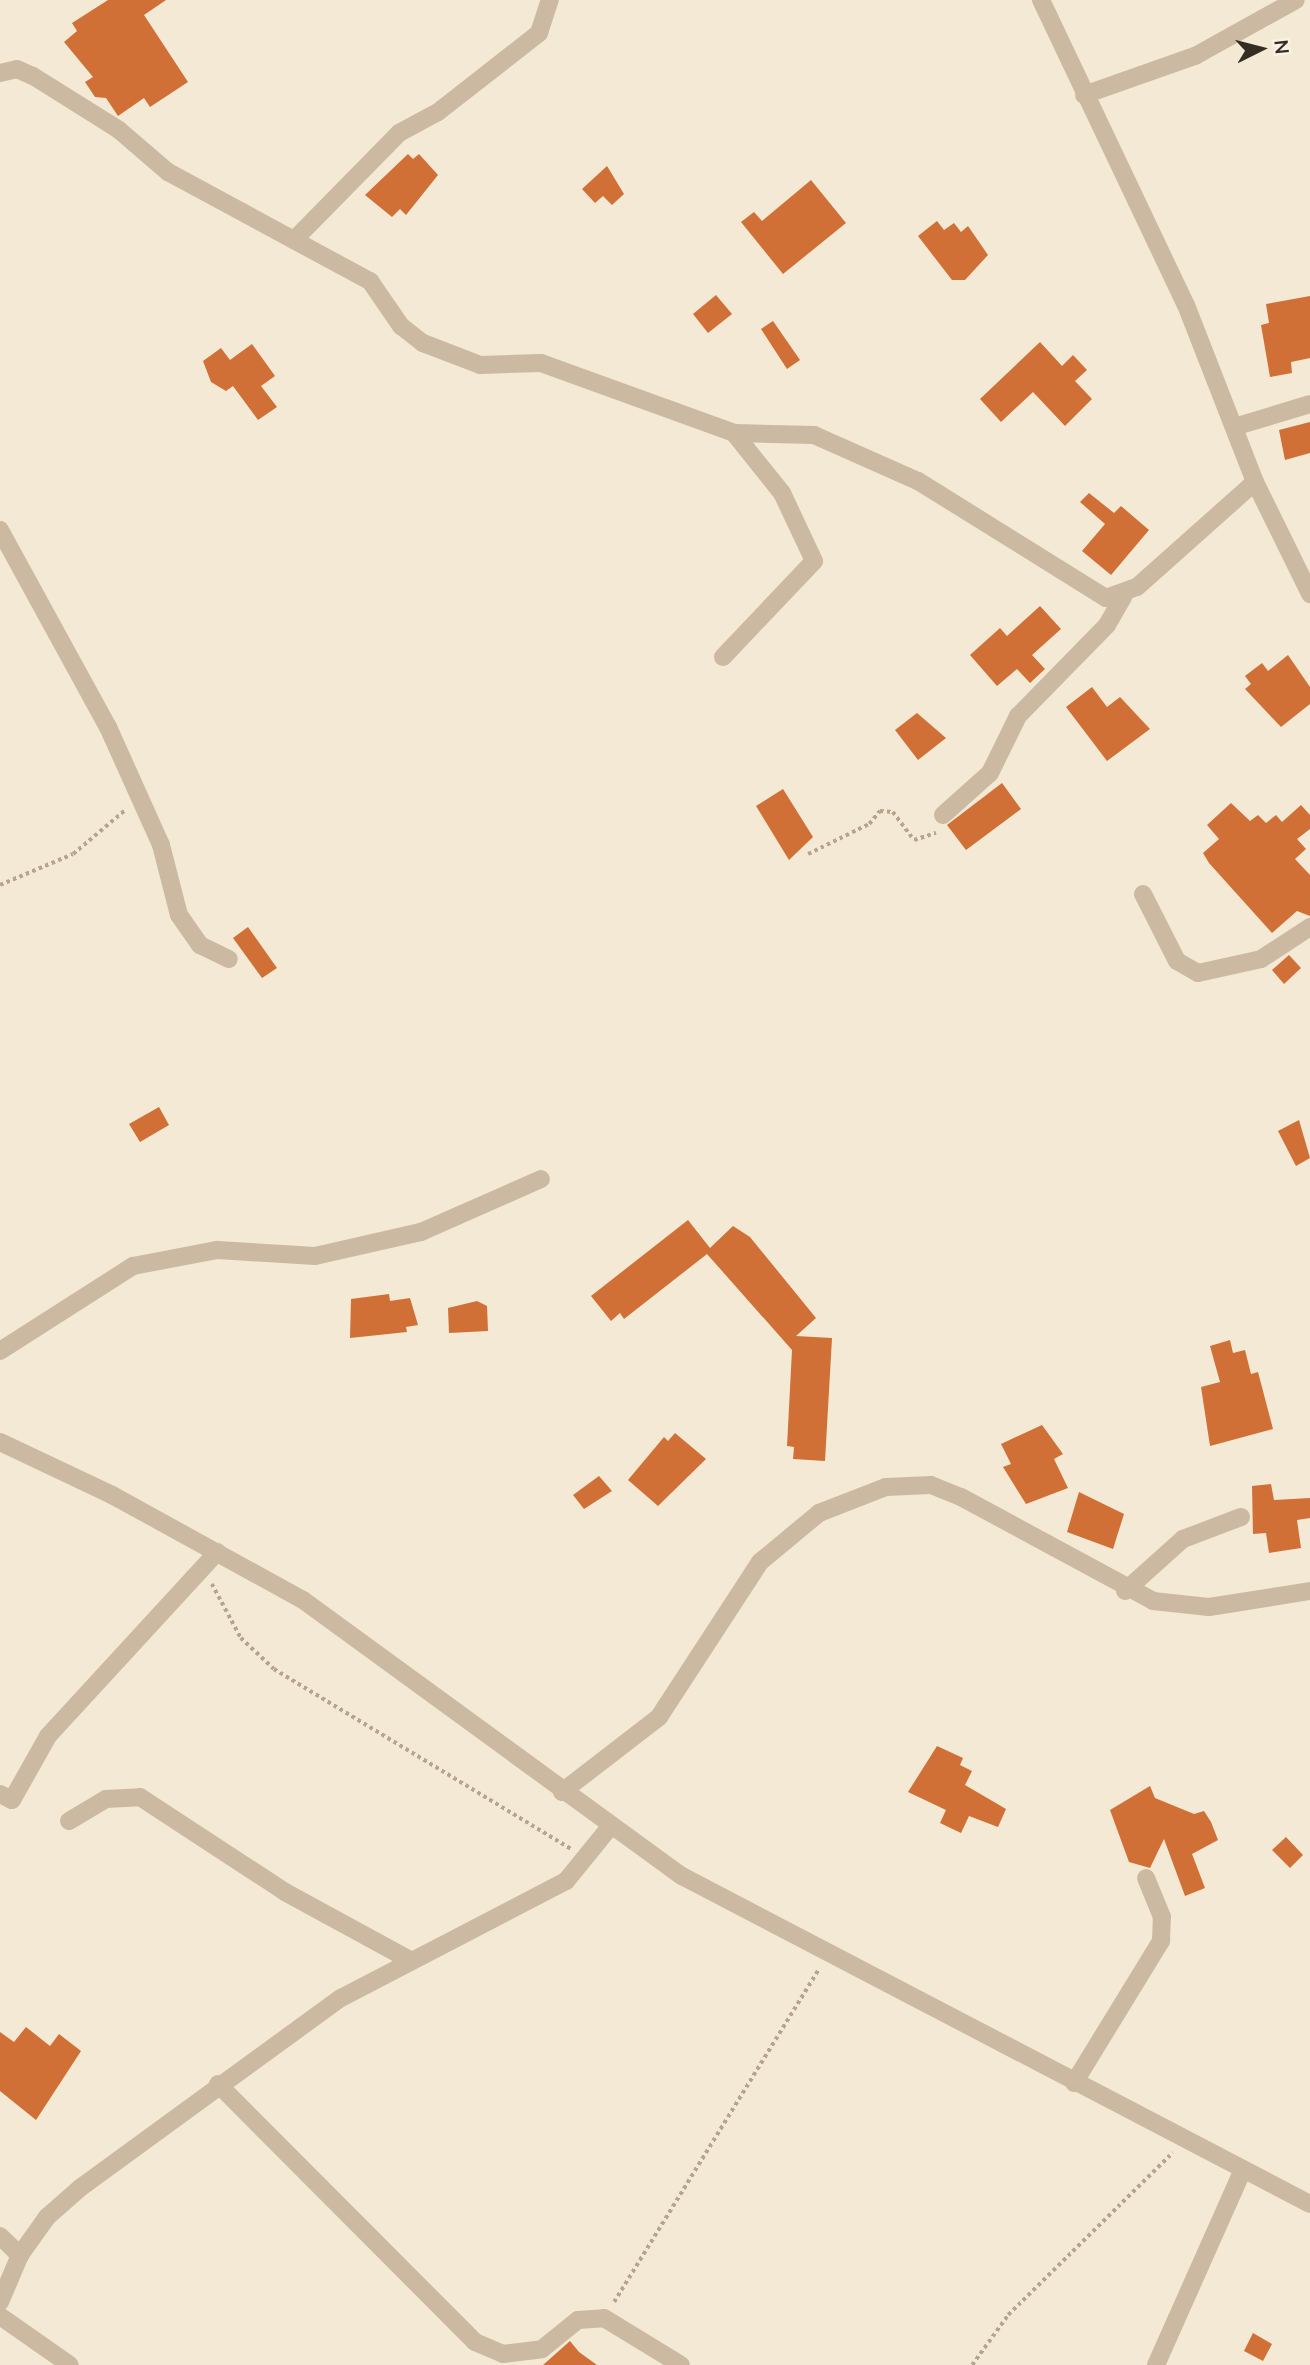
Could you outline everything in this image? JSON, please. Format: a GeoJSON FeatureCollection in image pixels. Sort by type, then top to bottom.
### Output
{"type":"FeatureCollection","features":[{"type":"Feature","properties":{"kind":"street"},"geometry":{"type":"LineString","coordinates":[[294,240],[399,133],[438,111],[539,33],[550,0]]}},
{"type":"Feature","properties":{"kind":"street"},"geometry":{"type":"LineString","coordinates":[[1041,0],[1186,305],[1255,482],[1310,594]]}},
{"type":"Feature","properties":{"kind":"street"},"geometry":{"type":"LineString","coordinates":[[1084,95],[1195,56],[1296,0]]}},
{"type":"Feature","properties":{"kind":"street"},"geometry":{"type":"LineString","coordinates":[[0,73],[17,69],[33,76],[118,130],[169,172],[370,281],[401,326],[423,342],[480,365],[541,363],[734,433],[814,435],[918,481],[1067,570],[1090,592],[1122,597]]}},
{"type":"Feature","properties":{"kind":"street"},"geometry":{"type":"LineString","coordinates":[[1234,427],[1310,404]]}},
{"type":"Feature","properties":{"kind":"street"},"geometry":{"type":"LineString","coordinates":[[723,657],[814,561],[782,493],[734,433]]}},
{"type":"Feature","properties":{"kind":"street"},"geometry":{"type":"LineString","coordinates":[[943,815],[990,773],[1018,716],[1107,625],[1122,597],[1255,482]]}},
{"type":"Feature","properties":{"kind":"street"},"geometry":{"type":"LineString","coordinates":[[0,530],[141,801],[161,845],[179,915],[200,945],[229,959]]}},
{"type":"Feature","properties":{"kind":"street"},"geometry":{"type":"LineString","coordinates":[[1143,894],[1177,961],[1198,973],[1261,959],[1310,927]]}},
{"type":"Feature","properties":{"kind":"street"},"geometry":{"type":"LineString","coordinates":[[0,1351],[133,1266],[217,1250],[316,1256],[421,1232],[541,1179]]}},
{"type":"Feature","properties":{"kind":"street"},"geometry":{"type":"LineString","coordinates":[[0,1442],[217,1552],[391,1660],[609,1828],[827,1955],[1310,2204]]}},
{"type":"Feature","properties":{"kind":"street"},"geometry":{"type":"LineString","coordinates":[[562,1792],[659,1717],[760,1562],[819,1513],[852,1498],[909,1483],[931,1485],[1000,1516],[1125,1591],[1180,1607],[1310,1591]]}},
{"type":"Feature","properties":{"kind":"street"},"geometry":{"type":"LineString","coordinates":[[1125,1591],[1183,1539],[1241,1517]]}},
{"type":"Feature","properties":{"kind":"street"},"geometry":{"type":"LineString","coordinates":[[0,1794],[12,1800],[48,1735],[217,1552]]}},
{"type":"Feature","properties":{"kind":"street"},"geometry":{"type":"LineString","coordinates":[[69,1821],[106,1799],[140,1797],[285,1892],[408,1959]]}},
{"type":"Feature","properties":{"kind":"street"},"geometry":{"type":"LineString","coordinates":[[0,2302],[19,2255],[47,2217],[80,2188],[218,2084],[408,1959],[555,1887],[589,1859],[609,1828]]}},
{"type":"Feature","properties":{"kind":"street"},"geometry":{"type":"LineString","coordinates":[[1074,2083],[1161,1941],[1162,1917],[1146,1878]]}},
{"type":"Feature","properties":{"kind":"street"},"geometry":{"type":"LineString","coordinates":[[218,2084],[475,2342],[503,2354],[542,2349],[578,2320],[604,2318],[681,2365]]}},
{"type":"Feature","properties":{"kind":"street"},"geometry":{"type":"LineString","coordinates":[[1156,2365],[1243,2170]]}},
{"type":"Feature","properties":{"kind":"street"},"geometry":{"type":"LineString","coordinates":[[0,2236],[19,2255]]}},
{"type":"Feature","properties":{"kind":"street"},"geometry":{"type":"LineString","coordinates":[[0,2316],[70,2365]]}},
{"type":"Feature","properties":{"kind":"path"},"geometry":{"type":"LineString","coordinates":[[0,885],[73,854],[141,801]]}},
{"type":"Feature","properties":{"kind":"path"},"geometry":{"type":"LineString","coordinates":[[808,854],[869,824],[880,811],[893,812],[914,840],[926,841],[938,832],[943,815]]}},
{"type":"Feature","properties":{"kind":"path"},"geometry":{"type":"LineString","coordinates":[[204,1569],[241,1638],[274,1669],[499,1811],[589,1859]]}},
{"type":"Feature","properties":{"kind":"path"},"geometry":{"type":"LineString","coordinates":[[604,2318],[827,1955]]}},
{"type":"Feature","properties":{"kind":"path"},"geometry":{"type":"LineString","coordinates":[[972,2365],[1008,2315],[1186,2140]]}},
{"type":"Feature","properties":{"kind":"building"},"geometry":{"type":"Polygon","coordinates":[[[108,0],[166,0],[144,15],[188,82],[150,107],[144,98],[118,116],[106,98],[95,97],[85,82],[93,77],[64,42],[77,31],[72,23],[108,0]]]}},
{"type":"Feature","properties":{"kind":"building"},"geometry":{"type":"Polygon","coordinates":[[[408,154],[413,159],[419,154],[438,175],[406,215],[400,209],[392,217],[365,195],[408,154]]]}},
{"type":"Feature","properties":{"kind":"building"},"geometry":{"type":"Polygon","coordinates":[[[607,166],[624,194],[612,205],[603,196],[595,203],[582,189],[607,166]]]}},
{"type":"Feature","properties":{"kind":"building"},"geometry":{"type":"Polygon","coordinates":[[[811,180],[846,223],[783,274],[741,222],[754,212],[762,221],[811,180]]]}},
{"type":"Feature","properties":{"kind":"building"},"geometry":{"type":"Polygon","coordinates":[[[937,221],[944,230],[954,223],[961,232],[968,226],[988,255],[965,280],[952,280],[918,236],[937,221]]]}},
{"type":"Feature","properties":{"kind":"building"},"geometry":{"type":"Polygon","coordinates":[[[716,295],[732,314],[708,333],[693,314],[716,295]]]}},
{"type":"Feature","properties":{"kind":"building"},"geometry":{"type":"Polygon","coordinates":[[[1310,296],[1310,358],[1291,362],[1292,373],[1270,377],[1261,325],[1269,323],[1266,304],[1310,296]]]}},
{"type":"Feature","properties":{"kind":"building"},"geometry":{"type":"Polygon","coordinates":[[[773,321],[800,360],[787,369],[761,329],[773,321]]]}},
{"type":"Feature","properties":{"kind":"building"},"geometry":{"type":"Polygon","coordinates":[[[1040,342],[1062,366],[1073,355],[1087,370],[1075,381],[1092,399],[1065,426],[1033,392],[1001,422],[980,399],[1040,342]]]}},
{"type":"Feature","properties":{"kind":"building"},"geometry":{"type":"Polygon","coordinates":[[[252,344],[275,376],[261,386],[277,407],[258,420],[233,386],[226,391],[211,382],[203,361],[221,348],[230,360],[252,344]]]}},
{"type":"Feature","properties":{"kind":"building"},"geometry":{"type":"Polygon","coordinates":[[[1310,422],[1310,453],[1285,460],[1279,430],[1310,422]]]}},
{"type":"Feature","properties":{"kind":"building"},"geometry":{"type":"Polygon","coordinates":[[[1089,493],[1114,513],[1121,506],[1149,530],[1111,575],[1082,551],[1105,524],[1080,502],[1089,493]]]}},
{"type":"Feature","properties":{"kind":"building"},"geometry":{"type":"Polygon","coordinates":[[[1040,606],[1061,629],[1032,655],[1045,669],[1030,683],[1017,669],[997,686],[970,655],[1000,628],[1007,636],[1040,606]]]}},
{"type":"Feature","properties":{"kind":"building"},"geometry":{"type":"Polygon","coordinates":[[[1288,655],[1310,687],[1310,704],[1281,727],[1245,689],[1251,684],[1245,676],[1262,663],[1268,671],[1288,655]]]}},
{"type":"Feature","properties":{"kind":"building"},"geometry":{"type":"Polygon","coordinates":[[[1092,687],[1107,707],[1120,697],[1150,729],[1107,761],[1066,707],[1092,687]]]}},
{"type":"Feature","properties":{"kind":"building"},"geometry":{"type":"Polygon","coordinates":[[[917,713],[946,738],[918,760],[895,730],[917,713]]]}},
{"type":"Feature","properties":{"kind":"building"},"geometry":{"type":"Polygon","coordinates":[[[1002,783],[1021,809],[966,850],[947,825],[1002,783]]]}},
{"type":"Feature","properties":{"kind":"building"},"geometry":{"type":"Polygon","coordinates":[[[783,789],[813,837],[789,860],[756,806],[783,789]]]}},
{"type":"Feature","properties":{"kind":"building"},"geometry":{"type":"Polygon","coordinates":[[[1231,803],[1250,821],[1258,815],[1266,823],[1276,815],[1282,822],[1301,805],[1310,815],[1310,829],[1297,839],[1306,849],[1295,859],[1310,875],[1310,916],[1297,911],[1272,933],[1209,863],[1203,853],[1219,839],[1207,825],[1231,803]]]}},
{"type":"Feature","properties":{"kind":"building"},"geometry":{"type":"Polygon","coordinates":[[[248,927],[277,968],[262,978],[233,938],[248,927]]]}},
{"type":"Feature","properties":{"kind":"building"},"geometry":{"type":"Polygon","coordinates":[[[1289,955],[1301,968],[1284,984],[1272,970],[1289,955]]]}},
{"type":"Feature","properties":{"kind":"building"},"geometry":{"type":"Polygon","coordinates":[[[159,1107],[169,1125],[140,1142],[129,1124],[159,1107]]]}},
{"type":"Feature","properties":{"kind":"building"},"geometry":{"type":"Polygon","coordinates":[[[1299,1120],[1310,1158],[1296,1166],[1278,1131],[1299,1120]]]}},
{"type":"Feature","properties":{"kind":"building"},"geometry":{"type":"Polygon","coordinates":[[[688,1220],[710,1248],[733,1226],[750,1237],[816,1318],[796,1336],[832,1338],[825,1461],[793,1459],[794,1447],[787,1446],[792,1350],[707,1254],[624,1319],[620,1313],[611,1321],[591,1296],[688,1220]]]}},
{"type":"Feature","properties":{"kind":"building"},"geometry":{"type":"Polygon","coordinates":[[[389,1294],[390,1301],[410,1298],[418,1325],[406,1327],[407,1332],[350,1338],[351,1299],[389,1294]]]}},
{"type":"Feature","properties":{"kind":"building"},"geometry":{"type":"Polygon","coordinates":[[[477,1301],[487,1306],[488,1331],[449,1333],[448,1308],[477,1301]]]}},
{"type":"Feature","properties":{"kind":"building"},"geometry":{"type":"Polygon","coordinates":[[[1230,1340],[1233,1353],[1245,1350],[1251,1374],[1258,1372],[1273,1429],[1210,1446],[1201,1387],[1220,1382],[1210,1346],[1230,1340]]]}},
{"type":"Feature","properties":{"kind":"building"},"geometry":{"type":"Polygon","coordinates":[[[1042,1425],[1063,1454],[1054,1459],[1068,1488],[1026,1504],[1003,1467],[1011,1464],[1001,1444],[1042,1425]]]}},
{"type":"Feature","properties":{"kind":"building"},"geometry":{"type":"Polygon","coordinates":[[[675,1433],[706,1459],[658,1506],[628,1480],[664,1437],[668,1441],[675,1433]]]}},
{"type":"Feature","properties":{"kind":"building"},"geometry":{"type":"Polygon","coordinates":[[[599,1476],[612,1491],[584,1509],[573,1495],[599,1476]]]}},
{"type":"Feature","properties":{"kind":"building"},"geometry":{"type":"Polygon","coordinates":[[[1271,1484],[1274,1500],[1310,1498],[1310,1518],[1297,1520],[1301,1548],[1269,1553],[1266,1533],[1253,1534],[1252,1486],[1271,1484]]]}},
{"type":"Feature","properties":{"kind":"building"},"geometry":{"type":"Polygon","coordinates":[[[1079,1492],[1124,1514],[1113,1549],[1067,1532],[1079,1492]]]}},
{"type":"Feature","properties":{"kind":"building"},"geometry":{"type":"Polygon","coordinates":[[[937,1746],[963,1758],[960,1765],[972,1771],[965,1785],[1006,1809],[998,1827],[969,1816],[961,1833],[940,1823],[946,1810],[908,1792],[937,1746]]]}},
{"type":"Feature","properties":{"kind":"building"},"geometry":{"type":"Polygon","coordinates":[[[1150,1786],[1155,1798],[1194,1814],[1204,1811],[1211,1822],[1218,1840],[1192,1854],[1205,1888],[1185,1896],[1164,1839],[1150,1868],[1129,1862],[1110,1810],[1150,1786]]]}},
{"type":"Feature","properties":{"kind":"building"},"geometry":{"type":"Polygon","coordinates":[[[1286,1837],[1303,1855],[1290,1868],[1272,1850],[1286,1837]]]}},
{"type":"Feature","properties":{"kind":"building"},"geometry":{"type":"Polygon","coordinates":[[[26,2027],[50,2046],[59,2034],[81,2051],[36,2120],[0,2091],[0,2032],[14,2042],[26,2027]]]}},
{"type":"Feature","properties":{"kind":"building"},"geometry":{"type":"Polygon","coordinates":[[[1253,2333],[1272,2344],[1263,2361],[1244,2351],[1253,2333]]]}},
{"type":"Feature","properties":{"kind":"building"},"geometry":{"type":"Polygon","coordinates":[[[570,2341],[579,2352],[597,2365],[543,2365],[570,2341]]]}}]}
